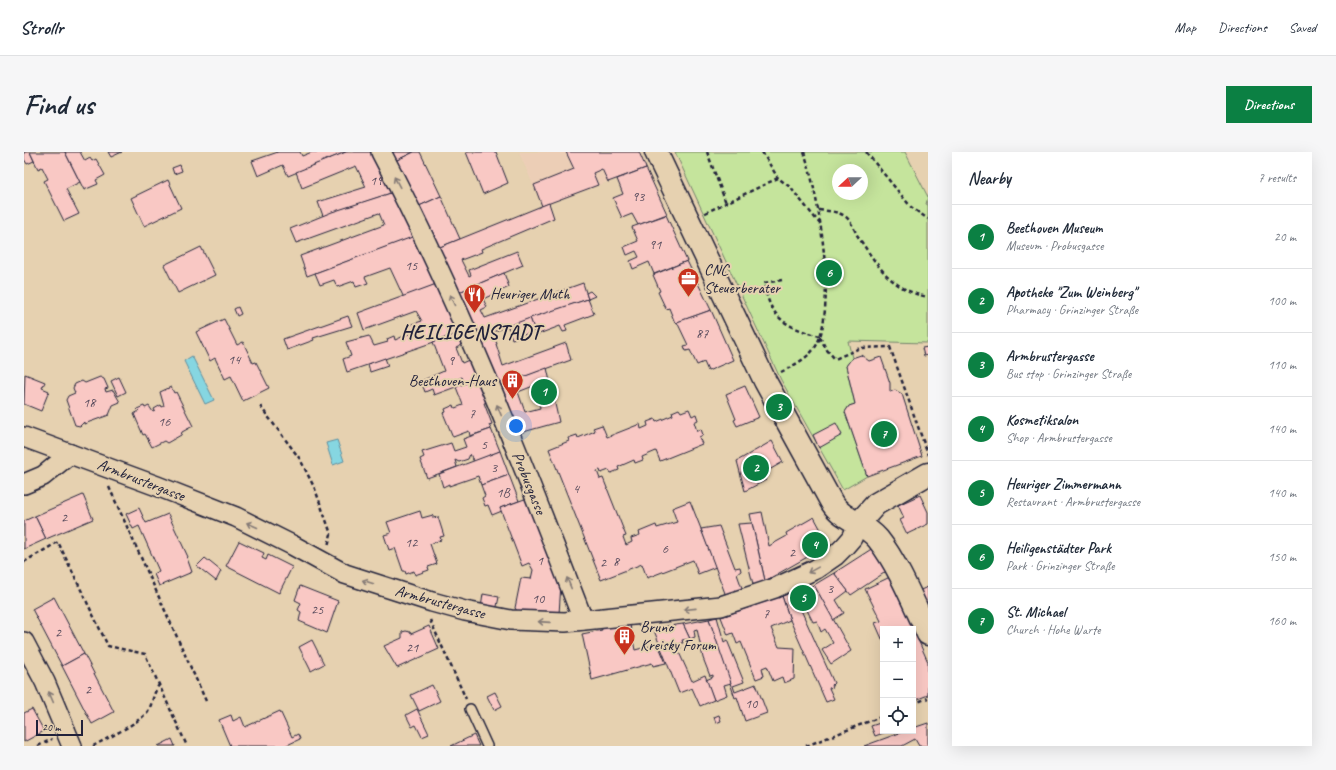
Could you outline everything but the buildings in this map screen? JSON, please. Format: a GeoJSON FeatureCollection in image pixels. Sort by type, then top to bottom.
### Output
{"type":"FeatureCollection","features":[{"type":"Feature","properties":{"kind":"street","name":"Probusgasse"},"geometry":{"type":"LineString","coordinates":[[381,152],[410,208],[470,340],[583,620]]}},
{"type":"Feature","properties":{"kind":"street"},"geometry":{"type":"LineString","coordinates":[[656,152],[765,381],[837,509],[844,517],[872,533],[880,542],[901,577],[928,634]]}},
{"type":"Feature","properties":{"kind":"street","name":"Armbrustergasse"},"geometry":{"type":"LineString","coordinates":[[24,437],[98,463],[242,520],[292,544],[324,564],[345,574],[465,611],[511,620],[551,622],[583,620],[721,606],[797,579],[835,556],[852,538],[858,524]]}},
{"type":"Feature","properties":{"kind":"street"},"geometry":{"type":"LineString","coordinates":[[24,484],[43,476],[70,454]]}},
{"type":"Feature","properties":{"kind":"street"},"geometry":{"type":"LineString","coordinates":[[858,524],[876,504],[928,474]]}},
{"type":"Feature","properties":{"kind":"street"},"geometry":{"type":"LineString","coordinates":[[24,642],[45,682],[72,746]]}},
{"type":"Feature","properties":{"kind":"lane"},"geometry":{"type":"LineString","coordinates":[[470,709],[487,746]]}},
{"type":"Feature","properties":{"kind":"path"},"geometry":{"type":"LineString","coordinates":[[707,152],[726,203],[778,178]]}},
{"type":"Feature","properties":{"kind":"path"},"geometry":{"type":"LineString","coordinates":[[762,152],[778,178],[790,187],[821,224]]}},
{"type":"Feature","properties":{"kind":"path"},"geometry":{"type":"LineString","coordinates":[[765,381],[810,354],[820,336],[826,300],[820,210],[804,152]]}},
{"type":"Feature","properties":{"kind":"path"},"geometry":{"type":"LineString","coordinates":[[866,152],[911,207],[928,219]]}},
{"type":"Feature","properties":{"kind":"path"},"geometry":{"type":"LineString","coordinates":[[820,210],[835,212],[846,217],[882,271],[895,284],[914,294],[928,297]]}},
{"type":"Feature","properties":{"kind":"path"},"geometry":{"type":"LineString","coordinates":[[782,280],[764,283],[767,300],[775,313],[786,323],[798,330],[820,336],[826,349],[835,359],[860,348],[890,347],[928,455]]}},
{"type":"Feature","properties":{"kind":"path"},"geometry":{"type":"LineString","coordinates":[[535,393],[536,398],[538,397]]}},
{"type":"Feature","properties":{"kind":"path"},"geometry":{"type":"LineString","coordinates":[[260,406],[300,459],[316,489],[331,534],[324,564]]}},
{"type":"Feature","properties":{"kind":"path"},"geometry":{"type":"LineString","coordinates":[[98,463],[206,701]]}},
{"type":"Feature","properties":{"kind":"path"},"geometry":{"type":"LineString","coordinates":[[24,562],[58,542],[108,646],[145,654],[187,746]]}},
{"type":"Feature","properties":{"kind":"path"},"geometry":{"type":"LineString","coordinates":[[429,601],[431,622],[470,709]]}},
{"type":"Feature","properties":{"kind":"path"},"geometry":{"type":"LineString","coordinates":[[93,746],[123,730],[148,710],[154,692],[159,685]]}},
{"type":"Feature","properties":{"kind":"path"},"geometry":{"type":"LineString","coordinates":[[916,703],[928,698]]}},
{"type":"Feature","properties":{"kind":"path"},"geometry":{"type":"LineString","coordinates":[[806,746],[880,717]]}},
{"type":"Feature","properties":{"kind":"shaded area"},"geometry":{"type":"Polygon","coordinates":[[[519,152],[639,152],[646,168],[542,206],[519,152]]]}},
{"type":"Feature","properties":{"kind":"green space"},"geometry":{"type":"Polygon","coordinates":[[[675,152],[905,152],[928,197],[926,204],[928,205],[928,343],[848,341],[852,358],[846,366],[855,404],[849,406],[845,412],[867,476],[843,490],[781,380],[675,152]]]}},
{"type":"Feature","properties":{"kind":"water"},"geometry":{"type":"Polygon","coordinates":[[[192,356],[214,400],[205,404],[184,361],[192,356]]]}},
{"type":"Feature","properties":{"kind":"water"},"geometry":{"type":"Polygon","coordinates":[[[337,440],[344,461],[333,465],[326,443],[337,440]]]}},
{"type":"Feature","properties":{"kind":"place","name":"Heiligenstädter Park"},"geometry":{"type":"Point","coordinates":[829,273]}},
{"type":"Feature","properties":{"kind":"place","name":"CNC Steuerberater"},"geometry":{"type":"Point","coordinates":[689,298]}},
{"type":"Feature","properties":{"kind":"place","name":"Heuriger Muth"},"geometry":{"type":"Point","coordinates":[474,314]}},
{"type":"Feature","properties":{"kind":"place","name":"Beethoven Museum"},"geometry":{"type":"Point","coordinates":[544,392]}},
{"type":"Feature","properties":{"kind":"place","name":"Beethoven-Haus"},"geometry":{"type":"Point","coordinates":[512,400]}},
{"type":"Feature","properties":{"kind":"place","name":"Armbrustergasse"},"geometry":{"type":"Point","coordinates":[779,407]}},
{"type":"Feature","properties":{"kind":"place","name":"St. Michael"},"geometry":{"type":"Point","coordinates":[884,434]}},
{"type":"Feature","properties":{"kind":"place","name":"Apotheke \"Zum Weinberg\""},"geometry":{"type":"Point","coordinates":[756,468]}},
{"type":"Feature","properties":{"kind":"place","name":"Kosmetiksalon"},"geometry":{"type":"Point","coordinates":[815,545]}},
{"type":"Feature","properties":{"kind":"place","name":"Heuriger Zimmermann"},"geometry":{"type":"Point","coordinates":[803,598]}},
{"type":"Feature","properties":{"kind":"place","name":"Bruno Kreisky Forum"},"geometry":{"type":"Point","coordinates":[625,656]}},
{"type":"Feature","properties":{"kind":"district","name":"HEILIGENSTADT"},"geometry":{"type":"Point","coordinates":[471,332]}}]}
